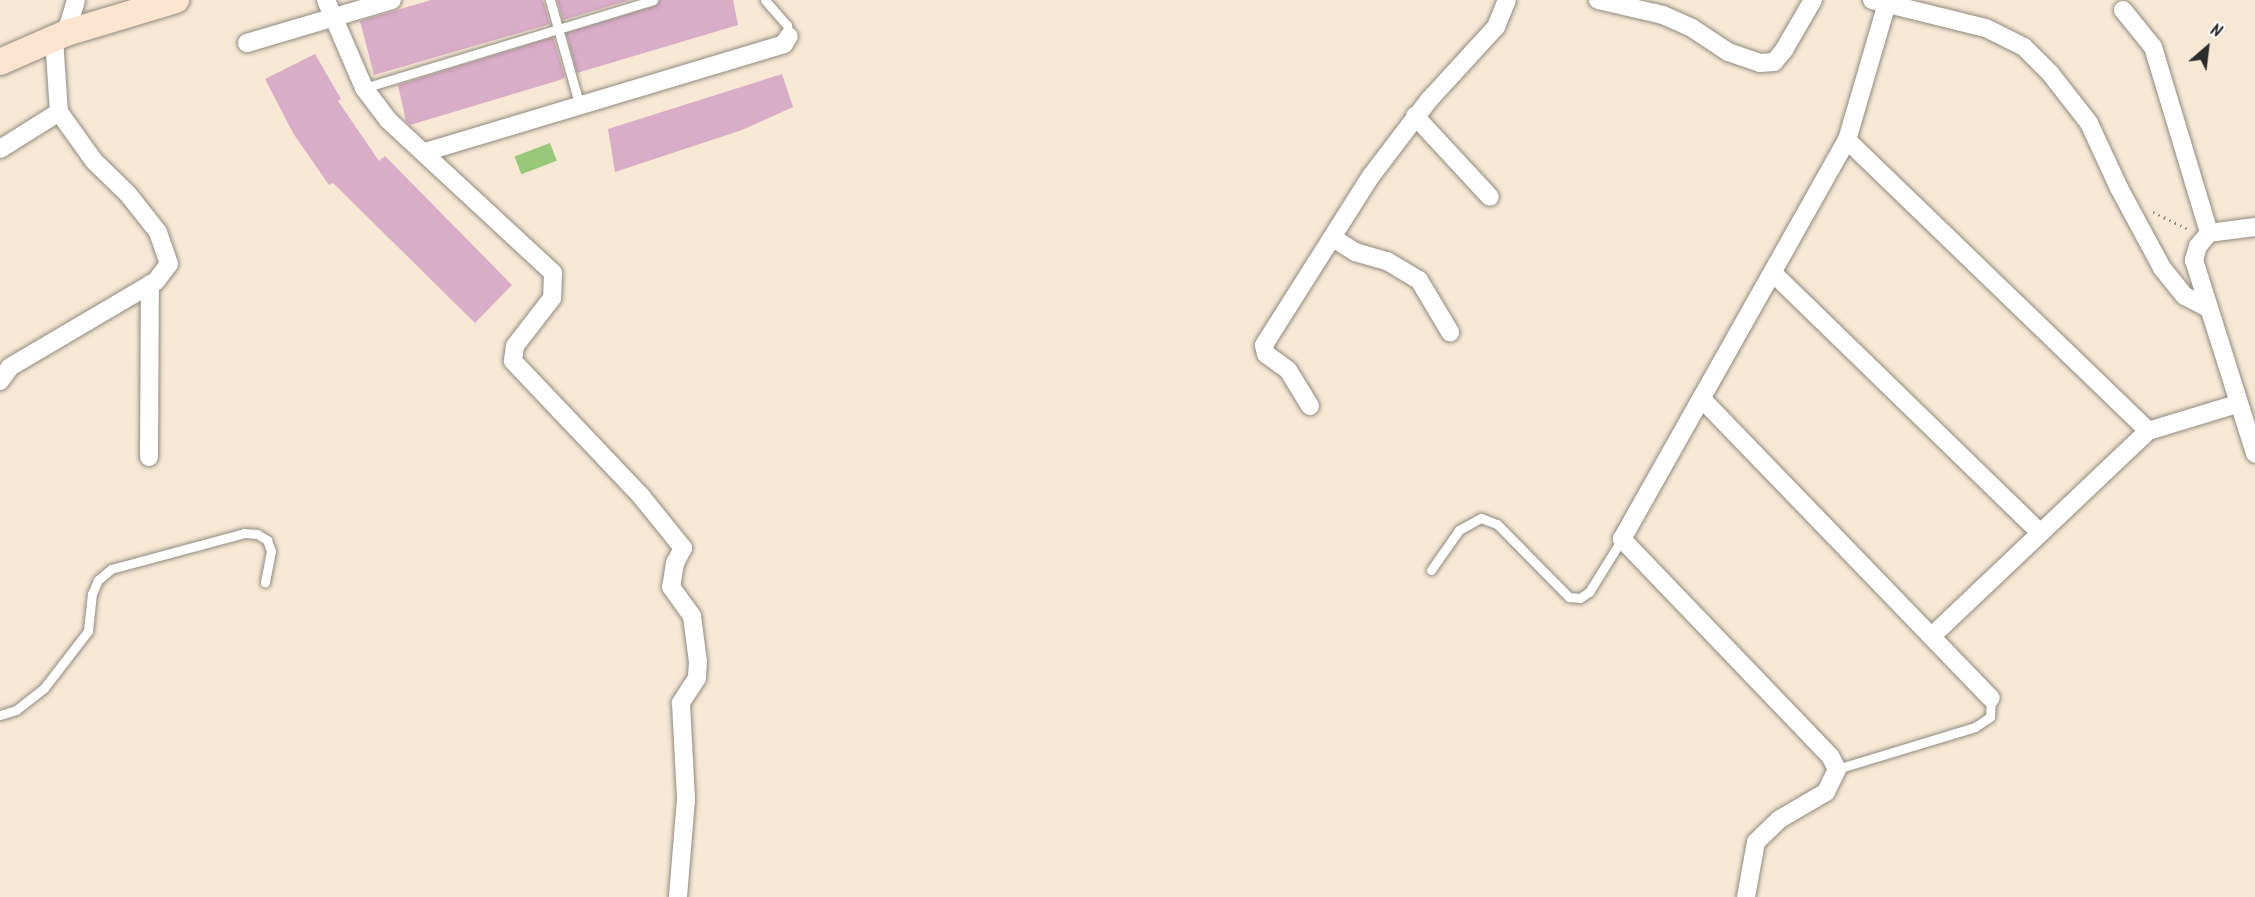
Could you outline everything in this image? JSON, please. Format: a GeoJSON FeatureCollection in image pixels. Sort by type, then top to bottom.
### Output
{"type":"FeatureCollection","features":[{"type":"Feature","properties":{"kind":"main road"},"geometry":{"type":"LineString","coordinates":[[0,62],[60,36],[176,0]]}},
{"type":"Feature","properties":{"kind":"street"},"geometry":{"type":"LineString","coordinates":[[0,381],[10,367],[150,284],[169,264],[158,232],[128,194],[94,161],[59,112],[60,36],[76,0]]}},
{"type":"Feature","properties":{"kind":"street"},"geometry":{"type":"LineString","coordinates":[[326,0],[364,88],[388,120],[553,273],[552,298],[515,346],[513,361],[641,496],[683,548],[672,572],[671,587],[692,616],[698,662],[697,678],[681,703],[687,799],[678,897]]}},
{"type":"Feature","properties":{"kind":"street"},"geometry":{"type":"LineString","coordinates":[[247,43],[392,0]]}},
{"type":"Feature","properties":{"kind":"street"},"geometry":{"type":"LineString","coordinates":[[1310,406],[1295,380],[1266,354],[1264,345],[1334,238],[1371,176],[1415,116],[1496,27],[1507,0]]}},
{"type":"Feature","properties":{"kind":"street"},"geometry":{"type":"LineString","coordinates":[[1599,0],[1663,15],[1692,28],[1728,52],[1760,63],[1774,62],[1784,50],[1813,0]]}},
{"type":"Feature","properties":{"kind":"street"},"geometry":{"type":"LineString","coordinates":[[1746,897],[1756,842],[1780,819],[1826,792],[1838,769],[1830,756],[1622,539],[1847,140],[1882,1],[1986,28],[2024,47],[2050,72],[2089,123],[2128,205],[2163,268],[2185,296],[2209,309]]}},
{"type":"Feature","properties":{"kind":"street"},"geometry":{"type":"LineString","coordinates":[[2123,10],[2152,47],[2207,236]]}},
{"type":"Feature","properties":{"kind":"street"},"geometry":{"type":"LineString","coordinates":[[425,152],[580,108],[784,44],[789,36]]}},
{"type":"Feature","properties":{"kind":"street"},"geometry":{"type":"LineString","coordinates":[[0,149],[59,112]]}},
{"type":"Feature","properties":{"kind":"street"},"geometry":{"type":"LineString","coordinates":[[1415,116],[1490,197]]}},
{"type":"Feature","properties":{"kind":"street"},"geometry":{"type":"LineString","coordinates":[[1847,140],[2148,431]]}},
{"type":"Feature","properties":{"kind":"street"},"geometry":{"type":"LineString","coordinates":[[2255,227],[2207,236],[2198,246],[2194,260],[2237,404],[2255,454]]}},
{"type":"Feature","properties":{"kind":"street"},"geometry":{"type":"LineString","coordinates":[[1334,238],[1355,252],[1387,261],[1419,279],[1450,332]]}},
{"type":"Feature","properties":{"kind":"street"},"geometry":{"type":"LineString","coordinates":[[1773,273],[2039,532]]}},
{"type":"Feature","properties":{"kind":"street"},"geometry":{"type":"LineString","coordinates":[[148,457],[150,284]]}},
{"type":"Feature","properties":{"kind":"street"},"geometry":{"type":"LineString","coordinates":[[1701,398],[1991,698]]}},
{"type":"Feature","properties":{"kind":"street"},"geometry":{"type":"LineString","coordinates":[[1932,636],[2148,431],[2237,404]]}},
{"type":"Feature","properties":{"kind":"lane"},"geometry":{"type":"LineString","coordinates":[[550,0],[580,108]]}},
{"type":"Feature","properties":{"kind":"lane"},"geometry":{"type":"LineString","coordinates":[[364,88],[654,0]]}},
{"type":"Feature","properties":{"kind":"lane"},"geometry":{"type":"LineString","coordinates":[[765,0],[787,25],[789,36]]}},
{"type":"Feature","properties":{"kind":"lane"},"geometry":{"type":"LineString","coordinates":[[1431,570],[1459,530],[1481,518],[1497,524],[1569,597],[1580,598],[1589,592],[1622,539]]}},
{"type":"Feature","properties":{"kind":"lane"},"geometry":{"type":"LineString","coordinates":[[0,715],[16,710],[44,688],[88,631],[92,594],[98,580],[111,569],[244,533],[257,534],[267,540],[271,551],[265,582]]}},
{"type":"Feature","properties":{"kind":"lane"},"geometry":{"type":"LineString","coordinates":[[1838,769],[1975,727],[1990,717],[1991,698]]}},
{"type":"Feature","properties":{"kind":"path"},"geometry":{"type":"LineString","coordinates":[[2128,205],[2152,212],[2207,236]]}},
{"type":"Feature","properties":{"kind":"green space"},"geometry":{"type":"Polygon","coordinates":[[[550,143],[557,161],[521,174],[515,157],[550,143]]]}},
{"type":"Feature","properties":{"kind":"building"},"geometry":{"type":"Polygon","coordinates":[[[431,0],[543,0],[550,24],[374,75],[360,21],[431,0]]]}},
{"type":"Feature","properties":{"kind":"building"},"geometry":{"type":"Polygon","coordinates":[[[557,0],[630,0],[563,20],[557,0]]]}},
{"type":"Feature","properties":{"kind":"building"},"geometry":{"type":"Polygon","coordinates":[[[660,0],[733,0],[738,25],[577,73],[566,33],[655,6],[660,0]]]}},
{"type":"Feature","properties":{"kind":"building"},"geometry":{"type":"Polygon","coordinates":[[[553,37],[565,77],[560,80],[410,125],[406,121],[398,85],[553,37]]]}},
{"type":"Feature","properties":{"kind":"building"},"geometry":{"type":"Polygon","coordinates":[[[315,54],[341,99],[338,101],[379,161],[385,156],[512,285],[475,323],[333,183],[329,185],[293,133],[265,79],[315,54]]]}},
{"type":"Feature","properties":{"kind":"building"},"geometry":{"type":"Polygon","coordinates":[[[782,74],[793,107],[742,130],[615,172],[608,129],[782,74]]]}}]}
